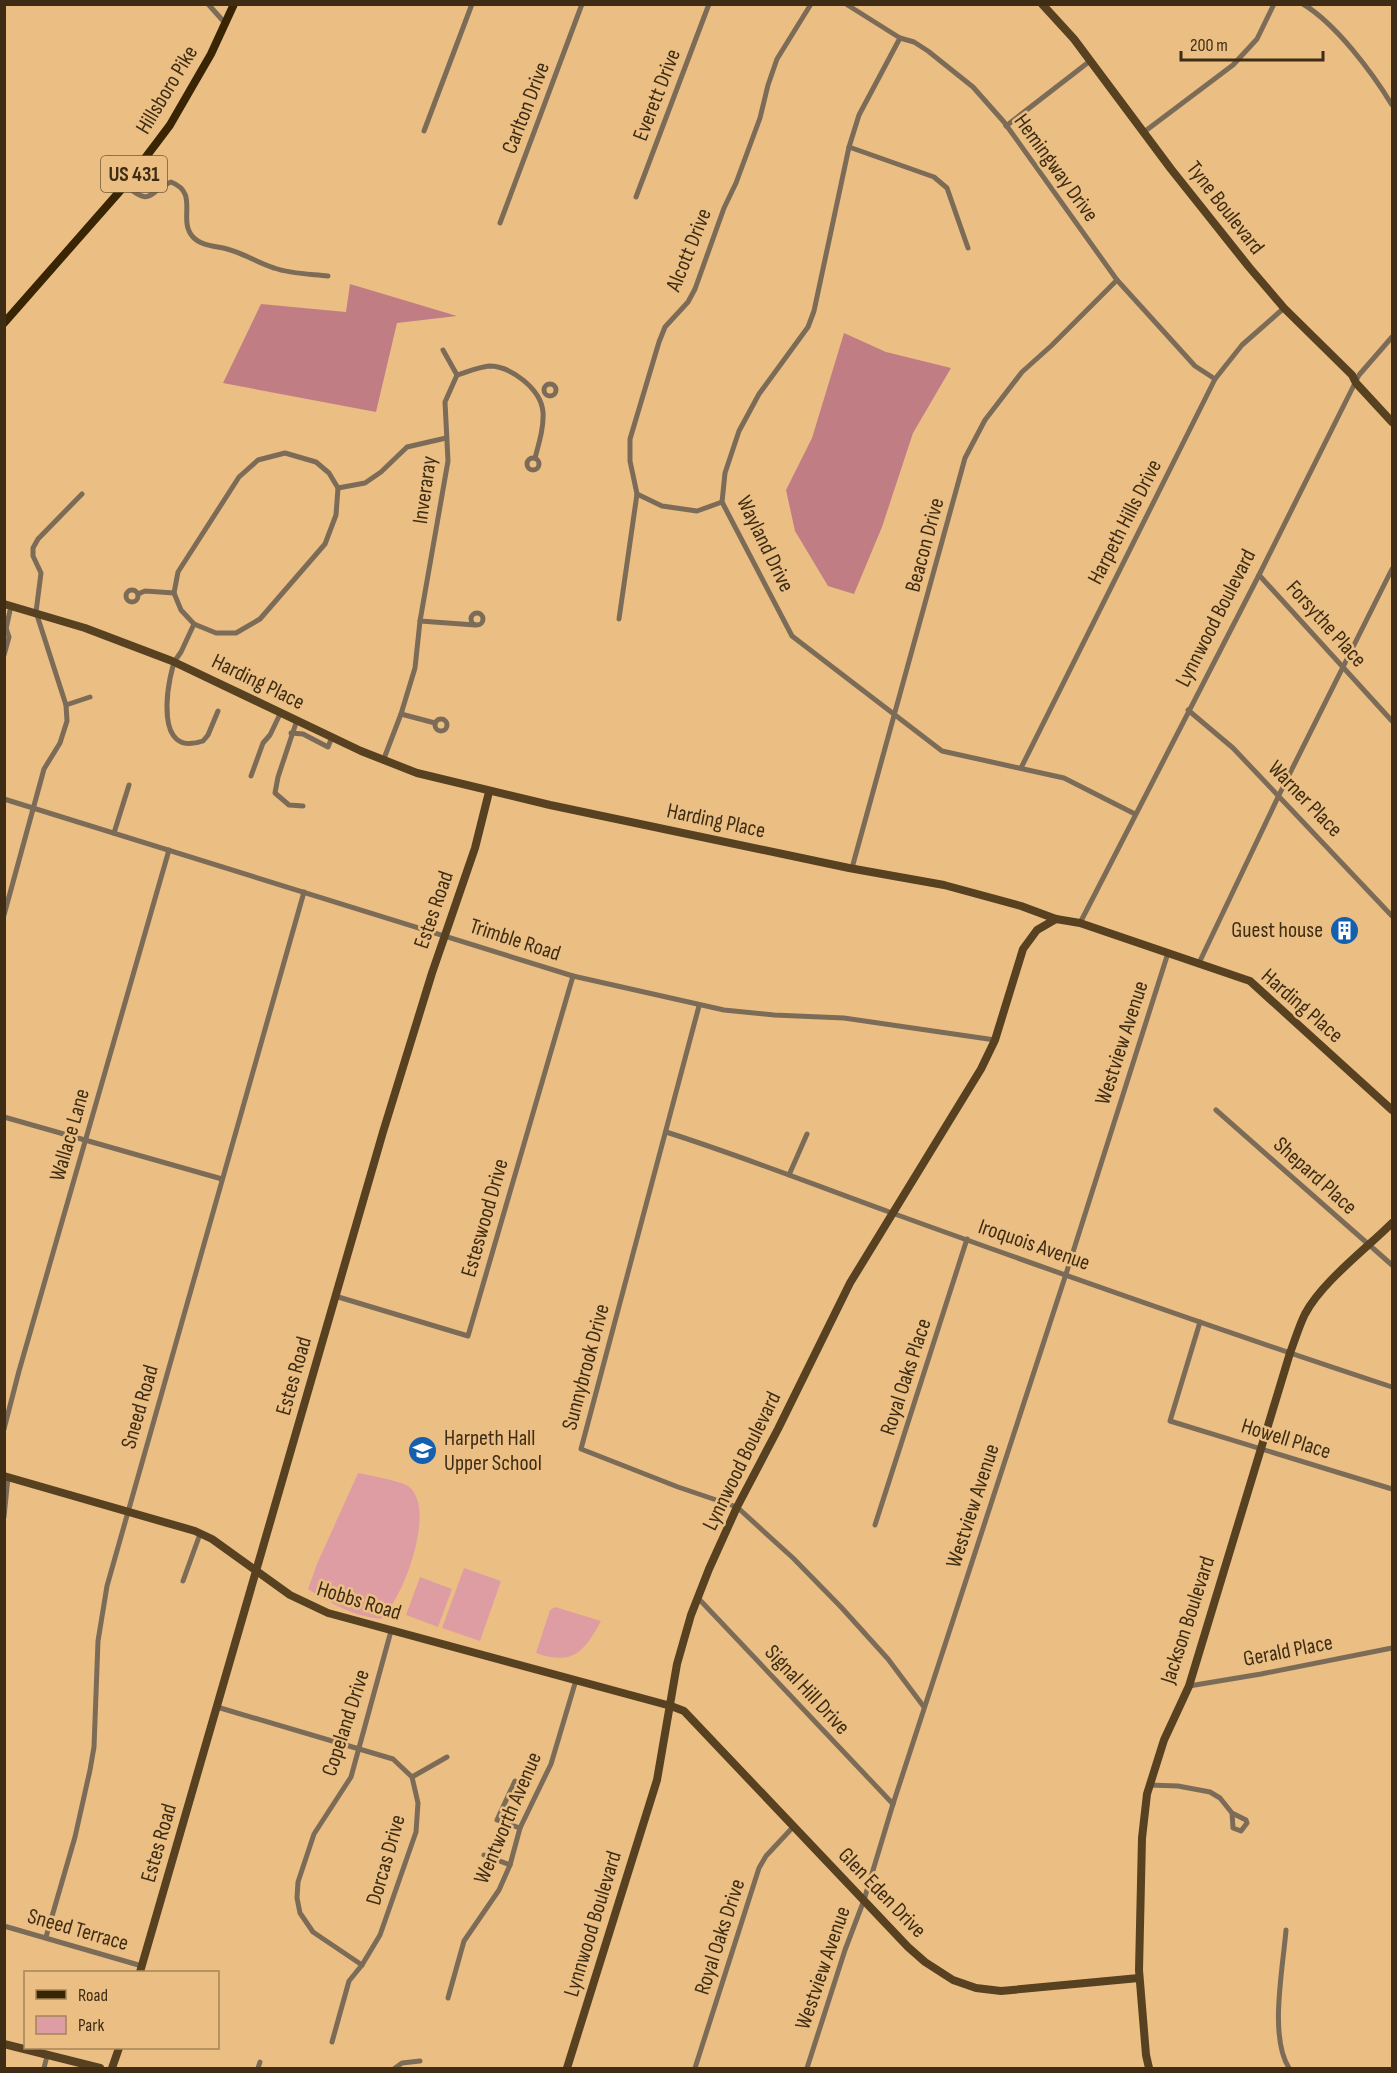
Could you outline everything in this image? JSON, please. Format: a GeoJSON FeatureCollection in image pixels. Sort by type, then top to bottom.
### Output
{"type":"FeatureCollection","features":[{"type":"Feature","properties":{"kind":"main road","name":"Hillsboro Pike"},"geometry":{"type":"LineString","coordinates":[[4,323],[125,185],[170,125],[211,54],[234,4]]}},
{"type":"Feature","properties":{"kind":"street"},"geometry":{"type":"LineString","coordinates":[[208,4],[226,23]]}},
{"type":"Feature","properties":{"kind":"street"},"geometry":{"type":"LineString","coordinates":[[424,131],[472,4]]}},
{"type":"Feature","properties":{"kind":"street","name":"Carlton Drive"},"geometry":{"type":"LineString","coordinates":[[500,223],[582,4]]}},
{"type":"Feature","properties":{"kind":"street","name":"Everett Drive"},"geometry":{"type":"LineString","coordinates":[[636,197],[709,4]]}},
{"type":"Feature","properties":{"kind":"street","name":"Alcott Drive"},"geometry":{"type":"LineString","coordinates":[[619,619],[637,494],[630,461],[630,439],[659,342],[666,327],[688,302],[695,289],[756,127],[777,59],[811,4]]}},
{"type":"Feature","properties":{"kind":"street","name":"Hemingway Drive"},"geometry":{"type":"LineString","coordinates":[[846,4],[900,38],[914,42],[973,87],[1006,126],[1117,280],[1195,366],[1215,379]]}},
{"type":"Feature","properties":{"kind":"street","name":"Tyne Boulevard"},"geometry":{"type":"LineString","coordinates":[[1042,4],[1074,39],[1214,224],[1284,308],[1352,375],[1356,383],[1392,422]]}},
{"type":"Feature","properties":{"kind":"street"},"geometry":{"type":"LineString","coordinates":[[1144,132],[1233,65],[1257,39],[1274,4]]}},
{"type":"Feature","properties":{"kind":"street"},"geometry":{"type":"LineString","coordinates":[[1304,4],[1316,12],[1334,30],[1392,105]]}},
{"type":"Feature","properties":{"kind":"street","name":"Wayland Drive"},"geometry":{"type":"LineString","coordinates":[[900,38],[859,115],[849,147],[814,311],[808,327],[759,394],[739,431],[725,473],[722,502],[792,636],[942,751],[1064,778],[1135,814]]}},
{"type":"Feature","properties":{"kind":"street"},"geometry":{"type":"LineString","coordinates":[[1006,126],[1090,61]]}},
{"type":"Feature","properties":{"kind":"street"},"geometry":{"type":"LineString","coordinates":[[849,147],[934,177],[947,188],[968,248]]}},
{"type":"Feature","properties":{"kind":"street"},"geometry":{"type":"LineString","coordinates":[[125,185],[138,195],[147,196],[154,195],[171,182],[178,184],[184,190],[188,229],[198,242],[229,249],[288,272],[328,276]]}},
{"type":"Feature","properties":{"kind":"street","name":"Beacon Drive"},"geometry":{"type":"LineString","coordinates":[[852,868],[896,716],[965,458],[984,420],[1022,372],[1117,280]]}},
{"type":"Feature","properties":{"kind":"street","name":"Harpeth Hills Drive"},"geometry":{"type":"LineString","coordinates":[[1021,768],[1215,379],[1242,345],[1284,308]]}},
{"type":"Feature","properties":{"kind":"street","name":"Lynnwood Boulevard"},"geometry":{"type":"LineString","coordinates":[[1080,923],[1359,375],[1392,337]]}},
{"type":"Feature","properties":{"kind":"street"},"geometry":{"type":"LineString","coordinates":[[443,350],[458,375],[490,366],[514,373],[526,381],[543,408],[543,421],[535,458]]}},
{"type":"Feature","properties":{"kind":"street","name":"Inveraray"},"geometry":{"type":"LineString","coordinates":[[383,761],[415,668],[420,621],[448,461],[445,402],[458,375]]}},
{"type":"Feature","properties":{"kind":"street"},"geometry":{"type":"LineString","coordinates":[[537,397],[544,393]]}},
{"type":"Feature","properties":{"kind":"street"},"geometry":{"type":"LineString","coordinates":[[338,488],[364,483],[381,472],[407,447],[446,438]]}},
{"type":"Feature","properties":{"kind":"street"},"geometry":{"type":"LineString","coordinates":[[285,453],[316,462],[329,473],[338,488],[336,515],[325,544],[260,619],[236,633],[216,633],[194,624],[181,610],[174,593],[178,572],[239,477],[258,460],[285,453]]}},
{"type":"Feature","properties":{"kind":"street"},"geometry":{"type":"LineString","coordinates":[[4,915],[44,769],[65,732],[67,721],[66,705],[36,612],[41,573],[33,556],[33,548],[38,538],[82,494]]}},
{"type":"Feature","properties":{"kind":"street"},"geometry":{"type":"LineString","coordinates":[[637,494],[662,506],[697,511],[722,502]]}},
{"type":"Feature","properties":{"kind":"street"},"geometry":{"type":"LineString","coordinates":[[1199,963],[1279,795],[1392,569]]}},
{"type":"Feature","properties":{"kind":"street","name":"Forsythe Place"},"geometry":{"type":"LineString","coordinates":[[1259,575],[1392,721]]}},
{"type":"Feature","properties":{"kind":"street"},"geometry":{"type":"LineString","coordinates":[[138,594],[145,591],[174,593]]}},
{"type":"Feature","properties":{"kind":"street"},"geometry":{"type":"LineString","coordinates":[[4,655],[9,637],[5,629],[8,605]]}},
{"type":"Feature","properties":{"kind":"street","name":"Harding Place"},"geometry":{"type":"LineString","coordinates":[[8,605],[132,644],[383,761],[425,776],[489,792],[944,885],[1021,906],[1056,919],[1080,923],[1250,981],[1392,1110]]}},
{"type":"Feature","properties":{"kind":"street"},"geometry":{"type":"LineString","coordinates":[[420,621],[475,625]]}},
{"type":"Feature","properties":{"kind":"street"},"geometry":{"type":"LineString","coordinates":[[194,624],[174,662],[167,687],[167,715],[170,728],[177,740],[188,744],[203,741],[218,711]]}},
{"type":"Feature","properties":{"kind":"street"},"geometry":{"type":"LineString","coordinates":[[66,705],[90,697]]}},
{"type":"Feature","properties":{"kind":"street","name":"Warner Place"},"geometry":{"type":"LineString","coordinates":[[1188,710],[1233,748],[1392,916]]}},
{"type":"Feature","properties":{"kind":"street"},"geometry":{"type":"LineString","coordinates":[[251,776],[263,743],[270,735],[281,712]]}},
{"type":"Feature","properties":{"kind":"street"},"geometry":{"type":"LineString","coordinates":[[401,714],[435,723]]}},
{"type":"Feature","properties":{"kind":"street"},"geometry":{"type":"LineString","coordinates":[[297,720],[291,733],[275,793],[289,805],[303,806]]}},
{"type":"Feature","properties":{"kind":"street"},"geometry":{"type":"LineString","coordinates":[[291,733],[303,735],[328,747],[332,737]]}},
{"type":"Feature","properties":{"kind":"street"},"geometry":{"type":"LineString","coordinates":[[114,833],[129,785]]}},
{"type":"Feature","properties":{"kind":"street","name":"Estes Road"},"geometry":{"type":"LineString","coordinates":[[141,1969],[383,1132],[444,935],[475,848],[489,792]]}},
{"type":"Feature","properties":{"kind":"street","name":"Trimble Road"},"geometry":{"type":"LineString","coordinates":[[4,799],[573,976],[724,1011],[844,1018],[995,1040]]}},
{"type":"Feature","properties":{"kind":"street","name":"Wallace Lane"},"geometry":{"type":"LineString","coordinates":[[4,1429],[169,850]]}},
{"type":"Feature","properties":{"kind":"street","name":"Sneed Road"},"geometry":{"type":"LineString","coordinates":[[46,1937],[86,1793],[94,1747],[99,1624],[127,1510],[304,892]]}},
{"type":"Feature","properties":{"kind":"street","name":"Lynnwood Boulevard"},"geometry":{"type":"LineString","coordinates":[[567,2068],[657,1780],[678,1662],[690,1616],[737,1507],[850,1283],[981,1069],[995,1040],[1023,949],[1037,930],[1056,919]]}},
{"type":"Feature","properties":{"kind":"street","name":"Westview Avenue"},"geometry":{"type":"LineString","coordinates":[[807,2068],[864,1899],[1168,953]]}},
{"type":"Feature","properties":{"kind":"street","name":"Esteswood Drive"},"geometry":{"type":"LineString","coordinates":[[335,1296],[468,1336],[573,976]]}},
{"type":"Feature","properties":{"kind":"street","name":"Sunnybrook Drive"},"geometry":{"type":"LineString","coordinates":[[699,1006],[581,1449],[678,1487],[737,1507],[841,1606],[888,1659],[924,1707]]}},
{"type":"Feature","properties":{"kind":"street","name":"Shepard Place"},"geometry":{"type":"LineString","coordinates":[[1216,1110],[1392,1265]]}},
{"type":"Feature","properties":{"kind":"street"},"geometry":{"type":"LineString","coordinates":[[4,1117],[222,1179]]}},
{"type":"Feature","properties":{"kind":"street","name":"Iroquois Avenue"},"geometry":{"type":"LineString","coordinates":[[666,1132],[717,1148],[1200,1322],[1392,1387]]}},
{"type":"Feature","properties":{"kind":"street"},"geometry":{"type":"LineString","coordinates":[[789,1175],[807,1134]]}},
{"type":"Feature","properties":{"kind":"street","name":"Jackson Boulevard"},"geometry":{"type":"LineString","coordinates":[[1149,2068],[1139,1978],[1142,1838],[1149,1785],[1164,1740],[1189,1686],[1290,1353],[1306,1313],[1315,1299],[1392,1223]]}},
{"type":"Feature","properties":{"kind":"street","name":"Royal Oaks Place"},"geometry":{"type":"LineString","coordinates":[[875,1525],[967,1239]]}},
{"type":"Feature","properties":{"kind":"street","name":"Howell Place"},"geometry":{"type":"LineString","coordinates":[[1200,1322],[1170,1421],[1392,1489]]}},
{"type":"Feature","properties":{"kind":"street"},"geometry":{"type":"LineString","coordinates":[[4,1516],[6,1477]]}},
{"type":"Feature","properties":{"kind":"street","name":"Hobbs Road"},"geometry":{"type":"LineString","coordinates":[[6,1477],[127,1510],[212,1539],[256,1572],[309,1606],[328,1613],[652,1701]]}},
{"type":"Feature","properties":{"kind":"street"},"geometry":{"type":"LineString","coordinates":[[183,1581],[200,1534]]}},
{"type":"Feature","properties":{"kind":"street","name":"Signal Hill Drive"},"geometry":{"type":"LineString","coordinates":[[698,1598],[893,1804]]}},
{"type":"Feature","properties":{"kind":"street","name":"Copeland Drive"},"geometry":{"type":"LineString","coordinates":[[362,1965],[312,1932],[300,1913],[297,1899],[298,1882],[314,1834],[351,1777],[392,1631]]}},
{"type":"Feature","properties":{"kind":"street","name":"Gerald Place"},"geometry":{"type":"LineString","coordinates":[[1189,1686],[1392,1648]]}},
{"type":"Feature","properties":{"kind":"street","name":"Wentworth Avenue"},"geometry":{"type":"LineString","coordinates":[[448,1998],[464,1941],[499,1890],[510,1865],[520,1828],[551,1764],[576,1680]]}},
{"type":"Feature","properties":{"kind":"street","name":"Glen Eden Drive"},"geometry":{"type":"LineString","coordinates":[[652,1701],[684,1711],[908,1947],[925,1962],[953,1980],[976,1988],[1001,1991],[1139,1978]]}},
{"type":"Feature","properties":{"kind":"street"},"geometry":{"type":"LineString","coordinates":[[217,1707],[393,1759],[412,1777],[447,1756]]}},
{"type":"Feature","properties":{"kind":"street","name":"Dorcas Drive"},"geometry":{"type":"LineString","coordinates":[[332,2042],[349,1981],[362,1965],[380,1935],[416,1832],[418,1803],[412,1777]]}},
{"type":"Feature","properties":{"kind":"street"},"geometry":{"type":"LineString","coordinates":[[515,1781],[497,1820],[520,1828]]}},
{"type":"Feature","properties":{"kind":"street"},"geometry":{"type":"LineString","coordinates":[[1149,1785],[1178,1786],[1210,1792],[1220,1798],[1232,1813]]}},
{"type":"Feature","properties":{"kind":"street","name":"Royal Oaks Drive"},"geometry":{"type":"LineString","coordinates":[[695,2068],[759,1868],[766,1856],[794,1826]]}},
{"type":"Feature","properties":{"kind":"street"},"geometry":{"type":"LineString","coordinates":[[484,1855],[510,1865]]}},
{"type":"Feature","properties":{"kind":"street","name":"Sneed Terrace"},"geometry":{"type":"LineString","coordinates":[[4,1926],[46,1937],[141,1969]]}},
{"type":"Feature","properties":{"kind":"street"},"geometry":{"type":"LineString","coordinates":[[1286,1930],[1278,2029],[1282,2054],[1289,2068]]}},
{"type":"Feature","properties":{"kind":"street"},"geometry":{"type":"LineString","coordinates":[[4,2044],[100,2068]]}},
{"type":"Feature","properties":{"kind":"street"},"geometry":{"type":"LineString","coordinates":[[112,2068],[118,2049]]}},
{"type":"Feature","properties":{"kind":"street"},"geometry":{"type":"LineString","coordinates":[[44,2068],[46,2056]]}},
{"type":"Feature","properties":{"kind":"street"},"geometry":{"type":"LineString","coordinates":[[395,2068],[402,2063],[420,2061]]}},
{"type":"Feature","properties":{"kind":"green space"},"geometry":{"type":"Polygon","coordinates":[[[358,1473],[408,1486],[416,1495],[419,1508],[417,1540],[408,1572],[390,1608],[381,1619],[343,1608],[308,1589],[358,1473]]]}},
{"type":"Feature","properties":{"kind":"green space"},"geometry":{"type":"Polygon","coordinates":[[[464,1568],[501,1581],[480,1641],[442,1628],[464,1568]]]}},
{"type":"Feature","properties":{"kind":"green space"},"geometry":{"type":"Polygon","coordinates":[[[420,1577],[452,1589],[438,1627],[406,1615],[420,1577]]]}},
{"type":"Feature","properties":{"kind":"green space"},"geometry":{"type":"Polygon","coordinates":[[[555,1607],[601,1621],[583,1648],[568,1657],[549,1657],[536,1653],[550,1610],[555,1607]]]}},
{"type":"Feature","properties":{"kind":"shaded area"},"geometry":{"type":"Polygon","coordinates":[[[350,284],[457,316],[397,323],[376,412],[223,383],[261,304],[346,312],[350,284]]]}},
{"type":"Feature","properties":{"kind":"shaded area"},"geometry":{"type":"Polygon","coordinates":[[[844,333],[886,352],[951,368],[913,433],[882,527],[854,594],[828,586],[795,531],[786,490],[812,438],[844,333]]]}},
{"type":"Feature","properties":{"kind":"place","name":"Guest house"},"geometry":{"type":"Point","coordinates":[1344,930]}},
{"type":"Feature","properties":{"kind":"place","name":"Harpeth Hall Upper School"},"geometry":{"type":"Point","coordinates":[423,1451]}}]}
